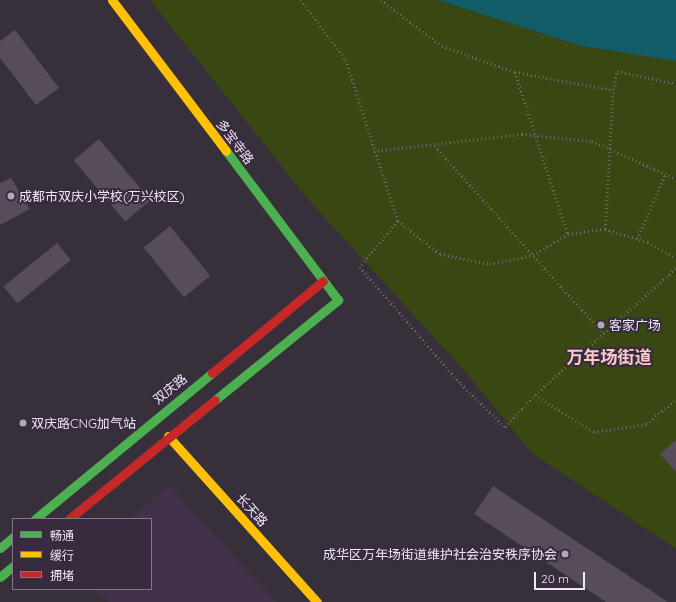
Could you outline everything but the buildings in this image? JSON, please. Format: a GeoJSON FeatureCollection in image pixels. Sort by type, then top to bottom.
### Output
{"type":"FeatureCollection","features":[{"type":"Feature","properties":{"kind":"street","name":"多宝寺路"},"geometry":{"type":"LineString","coordinates":[[112,0],[338,300],[168,436]]}},
{"type":"Feature","properties":{"kind":"street","name":"双庆路"},"geometry":{"type":"LineString","coordinates":[[36,518],[323,281]]}},
{"type":"Feature","properties":{"kind":"street"},"geometry":{"type":"LineString","coordinates":[[70,518],[168,436]]}},
{"type":"Feature","properties":{"kind":"street","name":"长天路"},"geometry":{"type":"LineString","coordinates":[[168,436],[317,602]]}},
{"type":"Feature","properties":{"kind":"street"},"geometry":{"type":"LineString","coordinates":[[0,548],[12,538]]}},
{"type":"Feature","properties":{"kind":"street"},"geometry":{"type":"LineString","coordinates":[[0,577],[12,567]]}},
{"type":"Feature","properties":{"kind":"path"},"geometry":{"type":"LineString","coordinates":[[301,0],[346,60],[374,151],[398,221],[440,254],[490,264],[534,255],[568,234],[605,229],[637,239],[676,258]]}},
{"type":"Feature","properties":{"kind":"path"},"geometry":{"type":"LineString","coordinates":[[381,0],[442,46],[515,72],[613,90]]}},
{"type":"Feature","properties":{"kind":"path"},"geometry":{"type":"LineString","coordinates":[[605,229],[612,150],[613,90],[617,71],[676,84]]}},
{"type":"Feature","properties":{"kind":"path"},"geometry":{"type":"LineString","coordinates":[[515,72],[538,136],[568,234]]}},
{"type":"Feature","properties":{"kind":"path"},"geometry":{"type":"LineString","coordinates":[[374,151],[435,146],[489,135],[538,136],[592,141],[666,172],[676,178]]}},
{"type":"Feature","properties":{"kind":"path"},"geometry":{"type":"LineString","coordinates":[[435,146],[603,333]]}},
{"type":"Feature","properties":{"kind":"path"},"geometry":{"type":"LineString","coordinates":[[637,239],[666,172]]}},
{"type":"Feature","properties":{"kind":"path"},"geometry":{"type":"LineString","coordinates":[[398,221],[360,266],[461,384],[505,427],[535,395],[676,268]]}},
{"type":"Feature","properties":{"kind":"path"},"geometry":{"type":"LineString","coordinates":[[535,395],[594,432],[646,424],[676,400]]}},
{"type":"Feature","properties":{"kind":"shaded area"},"geometry":{"type":"Polygon","coordinates":[[[169,485],[276,602],[109,602],[95,590],[152,590],[152,518],[132,518],[169,485]]]}},
{"type":"Feature","properties":{"kind":"green space"},"geometry":{"type":"Polygon","coordinates":[[[150,0],[438,0],[581,46],[676,61],[676,549],[533,454],[462,368],[306,197],[150,0]]]}},
{"type":"Feature","properties":{"kind":"water"},"geometry":{"type":"Polygon","coordinates":[[[438,0],[676,0],[676,61],[581,46],[438,0]]]}},
{"type":"Feature","properties":{"kind":"traffic: fast"},"geometry":{"type":"LineString","coordinates":[[215,400],[338,300],[226,151]]}},
{"type":"Feature","properties":{"kind":"traffic: fast"},"geometry":{"type":"LineString","coordinates":[[36,518],[212,373]]}},
{"type":"Feature","properties":{"kind":"traffic: fast"},"geometry":{"type":"LineString","coordinates":[[0,548],[12,538]]}},
{"type":"Feature","properties":{"kind":"traffic: fast"},"geometry":{"type":"LineString","coordinates":[[0,577],[12,567]]}},
{"type":"Feature","properties":{"kind":"traffic: slow"},"geometry":{"type":"LineString","coordinates":[[112,0],[226,151]]}},
{"type":"Feature","properties":{"kind":"traffic: slow"},"geometry":{"type":"LineString","coordinates":[[168,436],[317,602]]}},
{"type":"Feature","properties":{"kind":"traffic: jam"},"geometry":{"type":"LineString","coordinates":[[212,373],[323,281]]}},
{"type":"Feature","properties":{"kind":"traffic: jam"},"geometry":{"type":"LineString","coordinates":[[70,518],[215,400]]}},
{"type":"Feature","properties":{"kind":"place","name":"成都市双庆小学校(万兴校区)"},"geometry":{"type":"Point","coordinates":[11,196]}},
{"type":"Feature","properties":{"kind":"place","name":"客家广场"},"geometry":{"type":"Point","coordinates":[601,325]}},
{"type":"Feature","properties":{"kind":"place","name":"双庆路CNG加气站"},"geometry":{"type":"Point","coordinates":[23,423]}},
{"type":"Feature","properties":{"kind":"place","name":"成华区万年场街道维护社会治安秩序协会"},"geometry":{"type":"Point","coordinates":[565,554]}},
{"type":"Feature","properties":{"kind":"district","name":"万年场街道"},"geometry":{"type":"Point","coordinates":[609,357]}}]}
